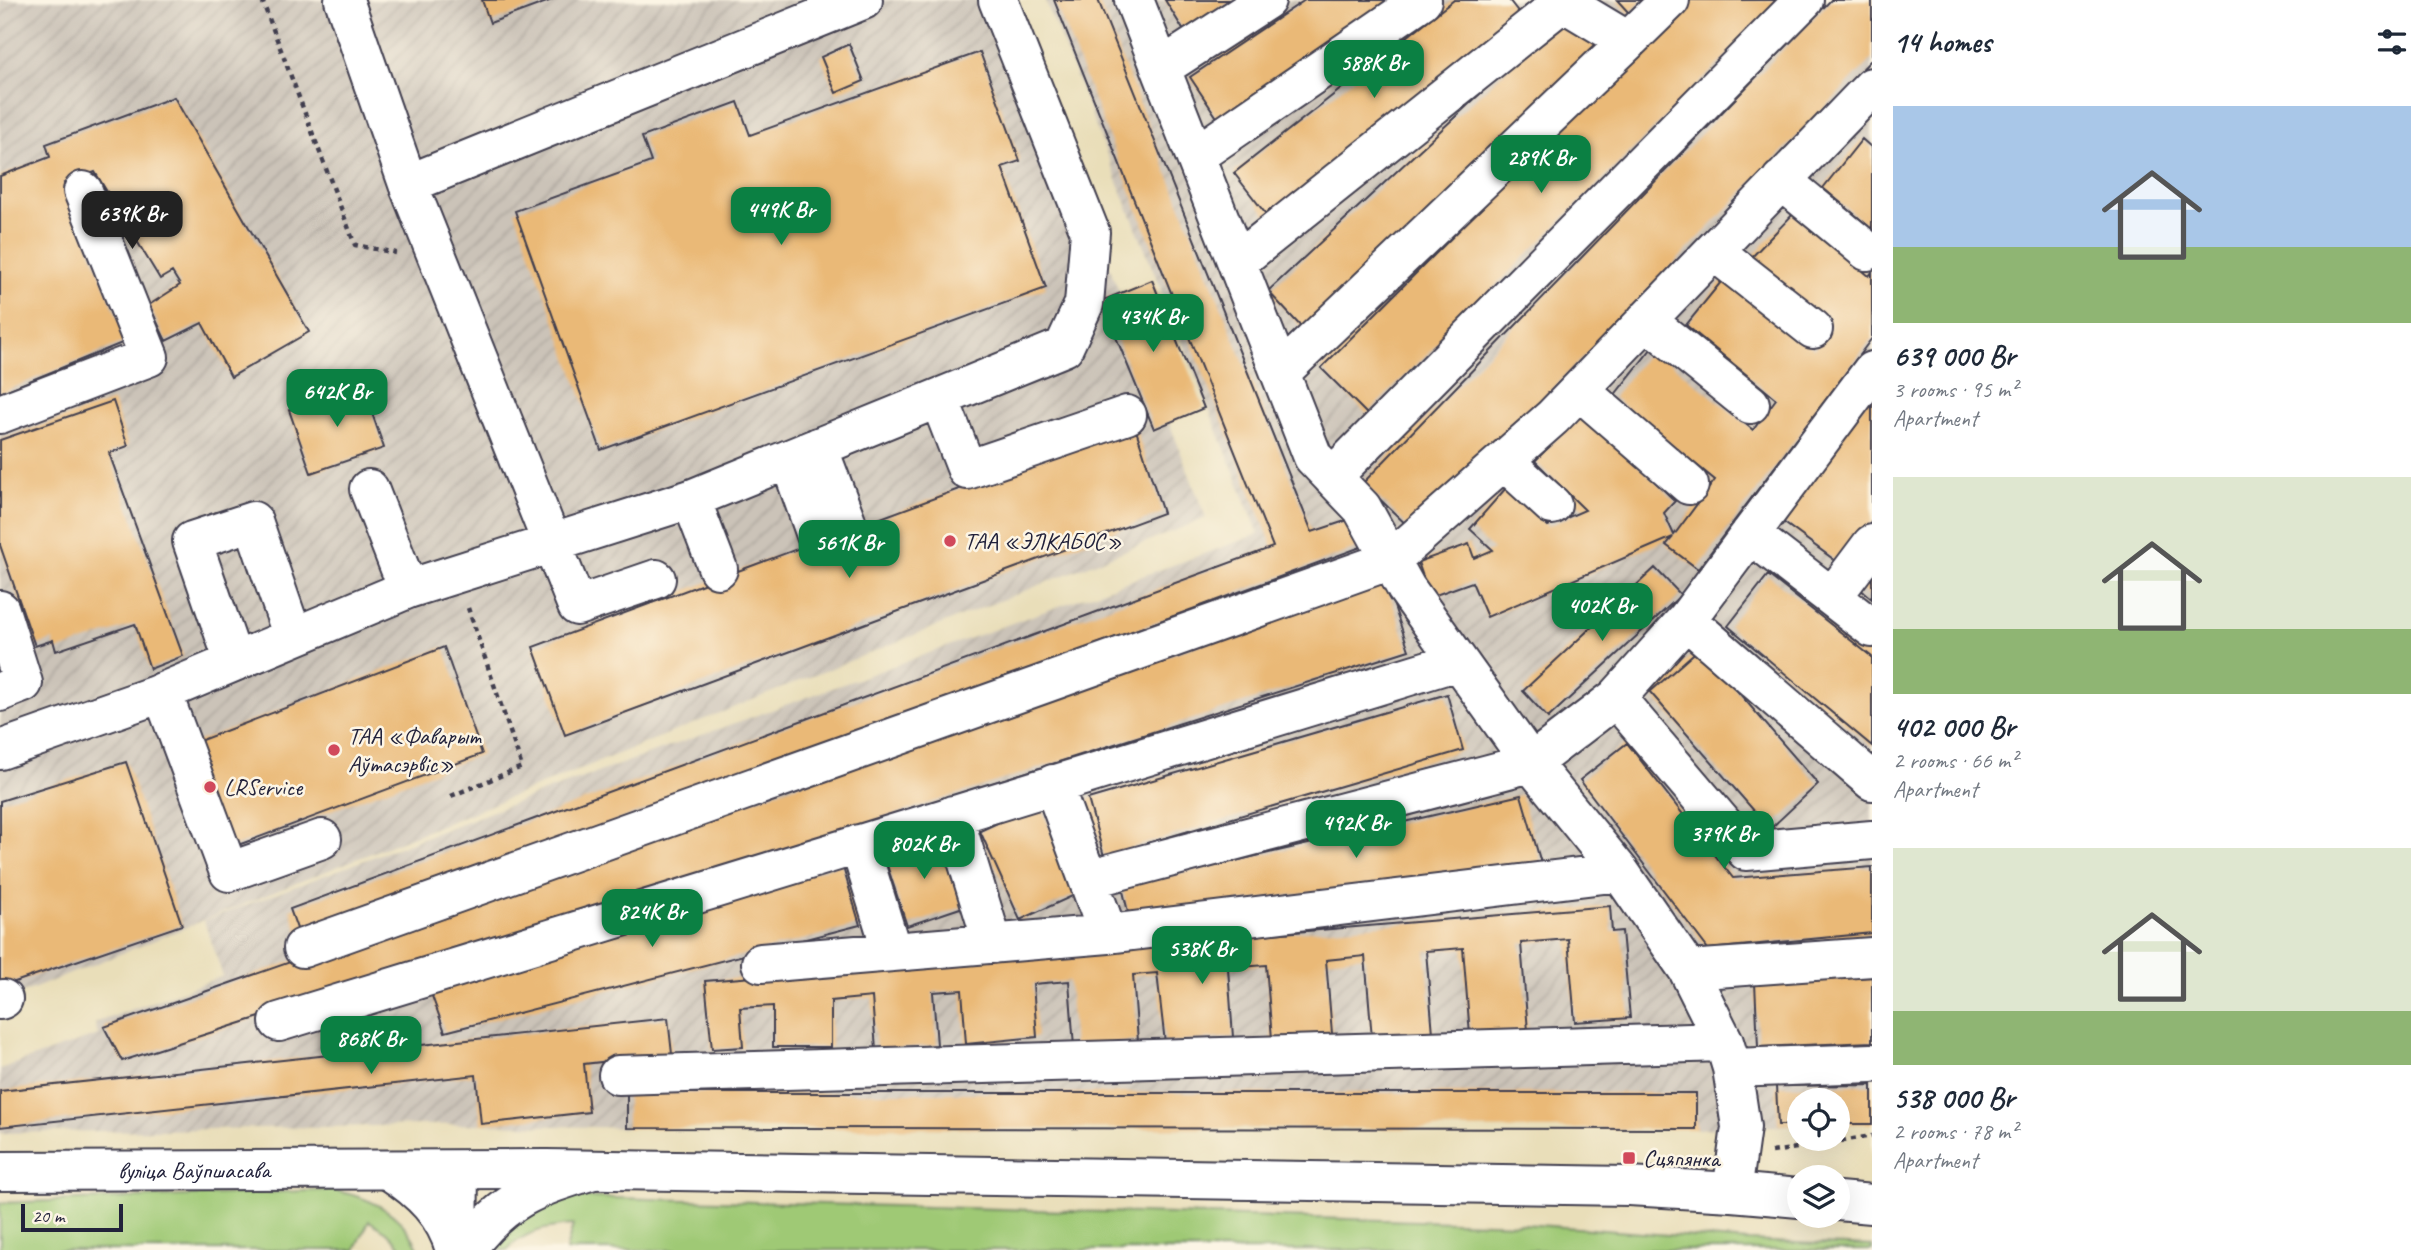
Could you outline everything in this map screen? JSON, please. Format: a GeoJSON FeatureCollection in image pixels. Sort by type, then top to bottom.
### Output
{"type":"FeatureCollection","features":[{"type":"Feature","properties":{"kind":"main road"},"geometry":{"type":"LineString","coordinates":[[344,0],[408,184],[577,607],[656,579]]}},
{"type":"Feature","properties":{"kind":"main road"},"geometry":{"type":"LineString","coordinates":[[408,184],[863,0]]}},
{"type":"Feature","properties":{"kind":"main road"},"geometry":{"type":"LineString","coordinates":[[0,750],[162,692],[408,589],[691,499],[1064,347],[1084,304],[1090,232],[998,0]]}},
{"type":"Feature","properties":{"kind":"main road"},"geometry":{"type":"LineString","coordinates":[[1134,0],[1313,457],[1362,508],[1406,588],[1531,764],[1620,872],[1688,970],[1728,1055],[1741,1127],[1734,1175]]}},
{"type":"Feature","properties":{"kind":"main road"},"geometry":{"type":"LineString","coordinates":[[1161,68],[1266,0]]}},
{"type":"Feature","properties":{"kind":"main road"},"geometry":{"type":"LineString","coordinates":[[1195,156],[1422,0]]}},
{"type":"Feature","properties":{"kind":"main road"},"geometry":{"type":"LineString","coordinates":[[1280,373],[1670,0]]}},
{"type":"Feature","properties":{"kind":"main road"},"geometry":{"type":"LineString","coordinates":[[1332,477],[1804,0]]}},
{"type":"Feature","properties":{"kind":"main road"},"geometry":{"type":"LineString","coordinates":[[1237,262],[1562,1],[1628,41]]}},
{"type":"Feature","properties":{"kind":"main road"},"geometry":{"type":"LineString","coordinates":[[303,947],[1391,560],[1504,461],[1579,390],[1781,180],[1866,104]]}},
{"type":"Feature","properties":{"kind":"main road"},"geometry":{"type":"LineString","coordinates":[[1781,180],[1867,251]]}},
{"type":"Feature","properties":{"kind":"main road"},"geometry":{"type":"LineString","coordinates":[[0,414],[149,357],[83,191]]}},
{"type":"Feature","properties":{"kind":"main road"},"geometry":{"type":"LineString","coordinates":[[1714,251],[1813,330]]}},
{"type":"Feature","properties":{"kind":"main road"},"geometry":{"type":"LineString","coordinates":[[1646,320],[1750,404]]}},
{"type":"Feature","properties":{"kind":"main road"},"geometry":{"type":"LineString","coordinates":[[1088,879],[1531,764],[1616,698],[1686,620],[1872,371]]}},
{"type":"Feature","properties":{"kind":"main road"},"geometry":{"type":"LineString","coordinates":[[1579,390],[1689,485]]}},
{"type":"Feature","properties":{"kind":"main road"},"geometry":{"type":"LineString","coordinates":[[939,398],[967,470],[1127,415]]}},
{"type":"Feature","properties":{"kind":"main road"},"geometry":{"type":"LineString","coordinates":[[804,453],[831,528]]}},
{"type":"Feature","properties":{"kind":"main road"},"geometry":{"type":"LineString","coordinates":[[1504,461],[1552,505]]}},
{"type":"Feature","properties":{"kind":"main road"},"geometry":{"type":"LineString","coordinates":[[369,489],[408,589]]}},
{"type":"Feature","properties":{"kind":"main road"},"geometry":{"type":"LineString","coordinates":[[691,499],[718,569]]}},
{"type":"Feature","properties":{"kind":"main road"},"geometry":{"type":"LineString","coordinates":[[234,662],[192,541],[253,520],[293,637]]}},
{"type":"Feature","properties":{"kind":"main road"},"geometry":{"type":"LineString","coordinates":[[1750,534],[1872,628]]}},
{"type":"Feature","properties":{"kind":"main road"},"geometry":{"type":"LineString","coordinates":[[1833,596],[1872,544]]}},
{"type":"Feature","properties":{"kind":"main road"},"geometry":{"type":"LineString","coordinates":[[0,610],[23,683],[0,692]]}},
{"type":"Feature","properties":{"kind":"main road"},"geometry":{"type":"LineString","coordinates":[[1686,620],[1872,781]]}},
{"type":"Feature","properties":{"kind":"main road"},"geometry":{"type":"LineString","coordinates":[[279,1022],[1458,661]]}},
{"type":"Feature","properties":{"kind":"main road"},"geometry":{"type":"LineString","coordinates":[[162,692],[229,872],[323,839]]}},
{"type":"Feature","properties":{"kind":"main road"},"geometry":{"type":"LineString","coordinates":[[1616,698],[1746,851],[1872,841]]}},
{"type":"Feature","properties":{"kind":"main road"},"geometry":{"type":"LineString","coordinates":[[1053,784],[1108,934]]}},
{"type":"Feature","properties":{"kind":"main road"},"geometry":{"type":"LineString","coordinates":[[953,815],[993,944]]}},
{"type":"Feature","properties":{"kind":"main road"},"geometry":{"type":"LineString","coordinates":[[859,844],[892,952]]}},
{"type":"Feature","properties":{"kind":"main road"},"geometry":{"type":"LineString","coordinates":[[761,963],[1108,934],[1620,872]]}},
{"type":"Feature","properties":{"kind":"main road"},"geometry":{"type":"LineString","coordinates":[[1688,970],[1872,957]]}},
{"type":"Feature","properties":{"kind":"main road"},"geometry":{"type":"LineString","coordinates":[[618,1075],[1728,1055],[1872,1063]]}},
{"type":"Feature","properties":{"kind":"main road"},"geometry":{"type":"LineString","coordinates":[[456,1250],[459,1170]]}},
{"type":"Feature","properties":{"kind":"main road"},"geometry":{"type":"LineString","coordinates":[[466,1250],[482,1228],[518,1199],[538,1187],[593,1170]]}},
{"type":"Feature","properties":{"kind":"main road","name":"вуліца Ваўпшасава"},"geometry":{"type":"LineString","coordinates":[[0,1171],[593,1170],[1629,1186],[1734,1175],[1787,1194]]}},
{"type":"Feature","properties":{"kind":"main road"},"geometry":{"type":"LineString","coordinates":[[390,1171],[410,1184],[437,1210],[456,1250]]}},
{"type":"Feature","properties":{"kind":"main road"},"geometry":{"type":"LineString","coordinates":[[1850,1202],[1872,1204]]}},
{"type":"Feature","properties":{"kind":"path"},"geometry":{"type":"LineString","coordinates":[[262,0],[355,245],[439,262]]}},
{"type":"Feature","properties":{"kind":"path"},"geometry":{"type":"LineString","coordinates":[[452,796],[522,767],[456,574]]}},
{"type":"Feature","properties":{"kind":"path"},"geometry":{"type":"LineString","coordinates":[[1734,1175],[1872,1136]]}},
{"type":"Feature","properties":{"kind":"shaded area"},"geometry":{"type":"Polygon","coordinates":[[[0,0],[1007,0],[1206,518],[0,1002],[0,0]]]}},
{"type":"Feature","properties":{"kind":"shaded area"},"geometry":{"type":"Polygon","coordinates":[[[1045,0],[1872,0],[1872,1124],[1850,1124],[1850,1088],[1787,1088],[1787,1125],[1696,1129],[627,1128],[481,1124],[0,1133],[0,1069],[98,1035],[95,1023],[223,976],[204,921],[541,793],[1259,534],[1045,0]]]}},
{"type":"Feature","properties":{"kind":"green space"},"geometry":{"type":"Polygon","coordinates":[[[330,1190],[358,1197],[383,1208],[404,1225],[419,1250],[404,1250],[387,1232],[369,1221],[355,1250],[0,1250],[0,1203],[330,1190]]]}},
{"type":"Feature","properties":{"kind":"green space"},"geometry":{"type":"Polygon","coordinates":[[[560,1198],[1524,1224],[1748,1241],[1872,1246],[1872,1250],[566,1250],[573,1225],[537,1231],[521,1238],[507,1250],[486,1250],[499,1232],[560,1198]]]}},
{"type":"Feature","properties":{"kind":"building"},"geometry":{"type":"Polygon","coordinates":[[[482,0],[552,0],[490,23],[482,0]]]}},
{"type":"Feature","properties":{"kind":"building"},"geometry":{"type":"Polygon","coordinates":[[[1054,0],[1098,0],[1312,532],[1351,519],[1361,547],[300,937],[290,909],[1273,547],[1054,0]]]}},
{"type":"Feature","properties":{"kind":"building"},"geometry":{"type":"Polygon","coordinates":[[[1165,0],[1233,0],[1184,31],[1165,0]]]}},
{"type":"Feature","properties":{"kind":"building"},"geometry":{"type":"Polygon","coordinates":[[[1305,0],[1400,0],[1220,122],[1190,77],[1305,0]]]}},
{"type":"Feature","properties":{"kind":"building"},"geometry":{"type":"Polygon","coordinates":[[[1454,0],[1509,0],[1523,18],[1269,218],[1234,173],[1454,0]]]}},
{"type":"Feature","properties":{"kind":"building"},"geometry":{"type":"Polygon","coordinates":[[[1617,0],[1642,0],[1629,13],[1617,0]]]}},
{"type":"Feature","properties":{"kind":"building"},"geometry":{"type":"Polygon","coordinates":[[[1690,0],[1783,0],[1367,414],[1321,368],[1690,0]]]}},
{"type":"Feature","properties":{"kind":"building"},"geometry":{"type":"Polygon","coordinates":[[[1831,0],[1872,0],[1872,59],[1414,532],[1363,483],[1831,0]]]}},
{"type":"Feature","properties":{"kind":"building"},"geometry":{"type":"Polygon","coordinates":[[[1567,13],[1604,53],[1305,331],[1268,291],[1567,13]]]}},
{"type":"Feature","properties":{"kind":"building"},"geometry":{"type":"Polygon","coordinates":[[[849,44],[864,81],[836,93],[821,57],[849,44]]]}},
{"type":"Feature","properties":{"kind":"building"},"geometry":{"type":"Polygon","coordinates":[[[980,52],[1020,161],[1002,167],[1046,288],[601,450],[515,211],[651,162],[642,137],[738,102],[750,135],[980,52]]]}},
{"type":"Feature","properties":{"kind":"building"},"geometry":{"type":"Polygon","coordinates":[[[174,97],[309,332],[231,377],[202,323],[166,341],[149,305],[180,285],[172,272],[160,279],[95,172],[64,183],[127,341],[0,393],[0,176],[50,157],[46,144],[174,97]]]}},
{"type":"Feature","properties":{"kind":"building"},"geometry":{"type":"Polygon","coordinates":[[[1862,139],[1872,148],[1872,229],[1823,188],[1862,139]]]}},
{"type":"Feature","properties":{"kind":"building"},"geometry":{"type":"Polygon","coordinates":[[[1794,213],[1869,276],[1872,272],[1872,338],[1698,569],[1666,545],[1673,537],[1487,617],[1472,582],[1430,597],[1418,562],[1469,544],[1474,558],[1493,550],[1470,529],[1506,488],[1548,526],[1585,510],[1535,461],[1583,412],[1675,501],[1664,513],[1674,535],[1715,480],[1613,397],[1652,348],[1753,430],[1776,399],[1686,325],[1725,277],[1814,349],[1831,326],[1750,259],[1794,213]]]}},
{"type":"Feature","properties":{"kind":"building"},"geometry":{"type":"Polygon","coordinates":[[[1152,280],[1204,408],[1154,429],[1101,301],[1152,280]]]}},
{"type":"Feature","properties":{"kind":"building"},"geometry":{"type":"Polygon","coordinates":[[[362,384],[384,448],[311,473],[289,410],[362,384]]]}},
{"type":"Feature","properties":{"kind":"building"},"geometry":{"type":"Polygon","coordinates":[[[1872,394],[1872,521],[1840,564],[1779,519],[1872,394]]]}},
{"type":"Feature","properties":{"kind":"building"},"geometry":{"type":"Polygon","coordinates":[[[113,401],[128,446],[109,453],[183,656],[150,669],[135,624],[56,651],[53,640],[35,646],[0,545],[0,440],[113,401]]]}},
{"type":"Feature","properties":{"kind":"building"},"geometry":{"type":"Polygon","coordinates":[[[1134,424],[1163,513],[565,735],[533,647],[1134,424]]]}},
{"type":"Feature","properties":{"kind":"building"},"geometry":{"type":"Polygon","coordinates":[[[1655,568],[1681,595],[1548,718],[1523,691],[1655,568]]]}},
{"type":"Feature","properties":{"kind":"building"},"geometry":{"type":"Polygon","coordinates":[[[1872,572],[1872,599],[1859,588],[1872,572]]]}},
{"type":"Feature","properties":{"kind":"building"},"geometry":{"type":"Polygon","coordinates":[[[1768,575],[1872,657],[1872,746],[1728,626],[1768,575]]]}},
{"type":"Feature","properties":{"kind":"building"},"geometry":{"type":"Polygon","coordinates":[[[1385,580],[1409,650],[122,1061],[104,1027],[1385,580]]]}},
{"type":"Feature","properties":{"kind":"building","name":"ТАА «Фаварыт Аўтасэрвіс»"},"geometry":{"type":"Polygon","coordinates":[[[444,647],[482,754],[222,851],[186,746],[444,647]]]}},
{"type":"Feature","properties":{"kind":"building"},"geometry":{"type":"Polygon","coordinates":[[[1700,648],[1818,784],[1770,829],[1650,692],[1700,648]]]}},
{"type":"Feature","properties":{"kind":"building"},"geometry":{"type":"Polygon","coordinates":[[[1447,694],[1463,750],[1104,856],[1088,799],[1447,694]]]}},
{"type":"Feature","properties":{"kind":"building"},"geometry":{"type":"Polygon","coordinates":[[[1627,743],[1733,878],[1872,867],[1872,933],[1708,949],[1580,780],[1627,743]]]}},
{"type":"Feature","properties":{"kind":"building"},"geometry":{"type":"Polygon","coordinates":[[[126,762],[182,925],[0,987],[0,801],[126,762]]]}},
{"type":"Feature","properties":{"kind":"building"},"geometry":{"type":"Polygon","coordinates":[[[1521,795],[1541,863],[1129,916],[1122,887],[1521,795]]]}},
{"type":"Feature","properties":{"kind":"building"},"geometry":{"type":"Polygon","coordinates":[[[1039,804],[1079,893],[1020,920],[980,831],[1039,804]]]}},
{"type":"Feature","properties":{"kind":"building"},"geometry":{"type":"Polygon","coordinates":[[[940,837],[963,907],[907,926],[884,856],[940,837]]]}},
{"type":"Feature","properties":{"kind":"building"},"geometry":{"type":"Polygon","coordinates":[[[842,864],[860,925],[445,1032],[428,985],[842,864]]]}},
{"type":"Feature","properties":{"kind":"building"},"geometry":{"type":"Polygon","coordinates":[[[1610,906],[1612,932],[1622,931],[1630,1018],[1575,1022],[1568,939],[1521,943],[1528,1031],[1470,1035],[1463,948],[1426,951],[1434,1045],[1373,1050],[1365,956],[1326,960],[1333,1046],[1273,1051],[1266,965],[1228,968],[1233,1037],[1165,1043],[1157,973],[1133,975],[1138,1041],[1074,1047],[1069,981],[1033,984],[1037,1037],[966,1044],[962,990],[933,992],[937,1045],[876,1050],[872,997],[831,1001],[831,1047],[773,1047],[773,1006],[740,1008],[743,1047],[712,1049],[705,981],[1610,906]]]}},
{"type":"Feature","properties":{"kind":"building"},"geometry":{"type":"Polygon","coordinates":[[[1872,977],[1872,1042],[1758,1047],[1755,983],[1872,977]]]}},
{"type":"Feature","properties":{"kind":"building"},"geometry":{"type":"Polygon","coordinates":[[[668,1018],[672,1054],[584,1064],[589,1112],[481,1124],[476,1075],[0,1127],[0,1091],[668,1018]]]}},
{"type":"Feature","properties":{"kind":"building"},"geometry":{"type":"Polygon","coordinates":[[[1872,1085],[1872,1124],[1850,1124],[1850,1088],[1787,1088],[1787,1125],[1778,1125],[1776,1086],[1872,1085]]]}},
{"type":"Feature","properties":{"kind":"building"},"geometry":{"type":"Polygon","coordinates":[[[627,1093],[1696,1093],[1696,1129],[627,1128],[627,1093]]]}},
{"type":"Feature","properties":{"kind":"place","name":"ТАА «ЭЛКАБОС»"},"geometry":{"type":"Point","coordinates":[950,541]}},
{"type":"Feature","properties":{"kind":"place","name":"ТАА «Фаварыт Аўтасэрвіс»"},"geometry":{"type":"Point","coordinates":[334,750]}},
{"type":"Feature","properties":{"kind":"place","name":"LRService"},"geometry":{"type":"Point","coordinates":[210,787]}},
{"type":"Feature","properties":{"kind":"place","name":"Сцяпянка"},"geometry":{"type":"Point","coordinates":[1629,1158]}}]}
